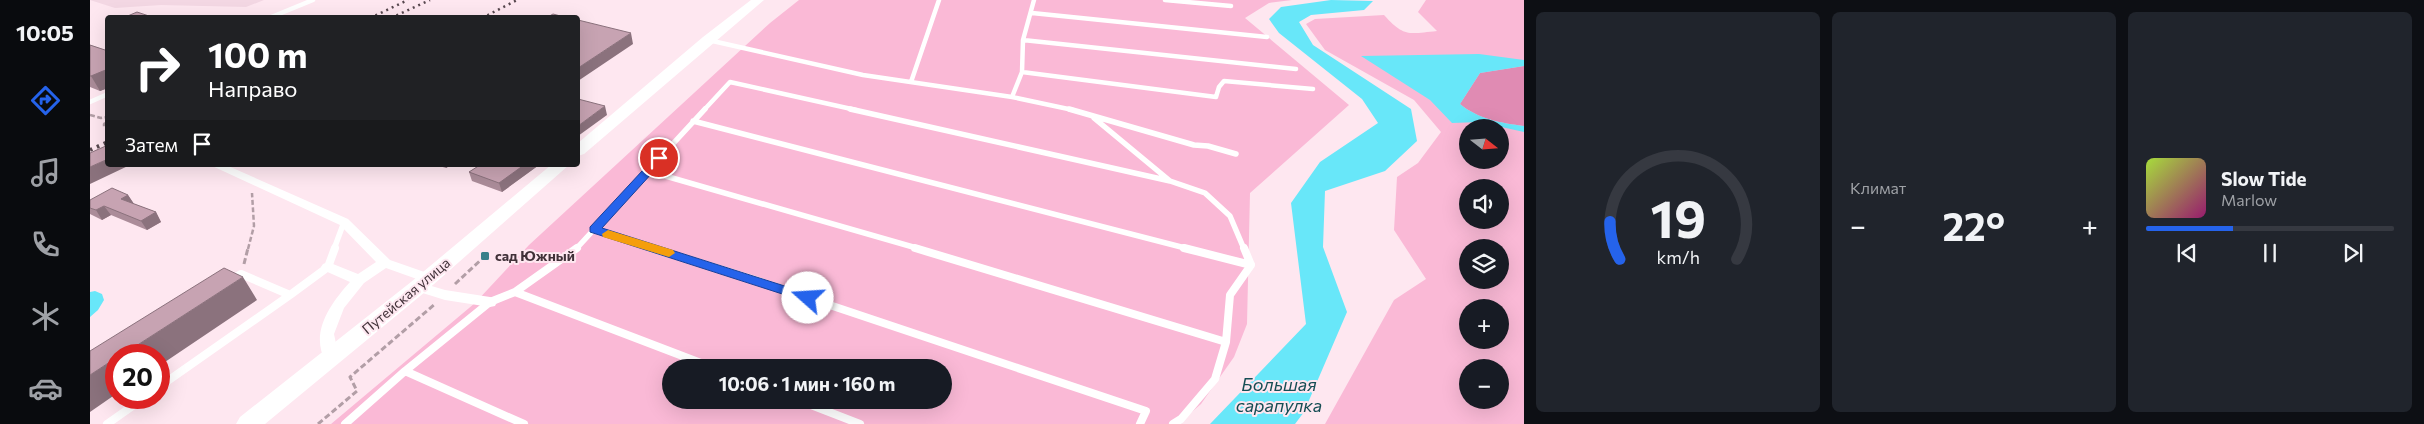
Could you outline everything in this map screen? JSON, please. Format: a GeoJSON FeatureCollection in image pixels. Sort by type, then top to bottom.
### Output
{"type":"FeatureCollection","features":[{"type":"Feature","properties":{"kind":"main road"},"geometry":{"type":"LineString","coordinates":[[580,149],[707,40],[758,0]]}},
{"type":"Feature","properties":{"kind":"main road","name":"Путейская улица"},"geometry":{"type":"LineString","coordinates":[[248,424],[423,282],[559,167]]}},
{"type":"Feature","properties":{"kind":"street"},"geometry":{"type":"LineString","coordinates":[[220,167],[344,222],[385,263],[444,295],[490,302]]}},
{"type":"Feature","properties":{"kind":"street"},"geometry":{"type":"LineString","coordinates":[[331,358],[327,334],[337,306],[359,280],[385,263]]}},
{"type":"Feature","properties":{"kind":"street"},"geometry":{"type":"LineString","coordinates":[[328,267],[359,280]]}},
{"type":"Feature","properties":{"kind":"lane"},"geometry":{"type":"LineString","coordinates":[[276,15],[313,0]]}},
{"type":"Feature","properties":{"kind":"lane"},"geometry":{"type":"LineString","coordinates":[[911,82],[939,0]]}},
{"type":"Feature","properties":{"kind":"lane"},"geometry":{"type":"LineString","coordinates":[[1012,97],[1022,72],[1023,40],[1032,13],[1034,0]]}},
{"type":"Feature","properties":{"kind":"lane"},"geometry":{"type":"LineString","coordinates":[[1165,0],[1231,6]]}},
{"type":"Feature","properties":{"kind":"lane"},"geometry":{"type":"LineString","coordinates":[[1032,13],[1267,37]]}},
{"type":"Feature","properties":{"kind":"lane"},"geometry":{"type":"LineString","coordinates":[[707,40],[863,75],[1012,97],[1091,116],[1194,145],[1208,146],[1236,154]]}},
{"type":"Feature","properties":{"kind":"lane"},"geometry":{"type":"LineString","coordinates":[[1023,40],[1296,69]]}},
{"type":"Feature","properties":{"kind":"lane"},"geometry":{"type":"LineString","coordinates":[[1022,72],[1216,97],[1219,87],[1224,81],[1313,89]]}},
{"type":"Feature","properties":{"kind":"lane"},"geometry":{"type":"LineString","coordinates":[[345,424],[405,371],[490,302],[515,292],[572,253],[730,82],[1170,181],[1205,193],[1230,216],[1251,265]]}},
{"type":"Feature","properties":{"kind":"lane"},"geometry":{"type":"LineString","coordinates":[[90,102],[105,95]]}},
{"type":"Feature","properties":{"kind":"lane"},"geometry":{"type":"LineString","coordinates":[[1091,116],[1170,181]]}},
{"type":"Feature","properties":{"kind":"lane"},"geometry":{"type":"LineString","coordinates":[[693,121],[1251,265]]}},
{"type":"Feature","properties":{"kind":"lane"},"geometry":{"type":"LineString","coordinates":[[648,171],[988,269],[1226,342]]}},
{"type":"Feature","properties":{"kind":"lane"},"geometry":{"type":"LineString","coordinates":[[170,379],[328,267],[344,222]]}},
{"type":"Feature","properties":{"kind":"lane"},"geometry":{"type":"LineString","coordinates":[[594,230],[752,279],[1146,411],[1140,424]]}},
{"type":"Feature","properties":{"kind":"lane"},"geometry":{"type":"LineString","coordinates":[[1173,424],[1182,419],[1215,379],[1226,342],[1230,295],[1251,265]]}},
{"type":"Feature","properties":{"kind":"lane"},"geometry":{"type":"LineString","coordinates":[[224,284],[241,274],[290,295]]}},
{"type":"Feature","properties":{"kind":"lane"},"geometry":{"type":"LineString","coordinates":[[515,292],[690,359]]}},
{"type":"Feature","properties":{"kind":"lane"},"geometry":{"type":"LineString","coordinates":[[405,371],[524,424]]}},
{"type":"Feature","properties":{"kind":"lane"},"geometry":{"type":"LineString","coordinates":[[107,424],[128,409]]}},
{"type":"Feature","properties":{"kind":"lane"},"geometry":{"type":"LineString","coordinates":[[821,409],[860,424]]}},
{"type":"Feature","properties":{"kind":"path"},"geometry":{"type":"LineString","coordinates":[[90,115],[105,117]]}},
{"type":"Feature","properties":{"kind":"path"},"geometry":{"type":"LineString","coordinates":[[241,274],[254,226],[251,181]]}},
{"type":"Feature","properties":{"kind":"path"},"geometry":{"type":"LineString","coordinates":[[318,424],[357,391],[350,377],[444,295],[485,256]]}},
{"type":"Feature","properties":{"kind":"shaded area"},"geometry":{"type":"Polygon","coordinates":[[[90,0],[264,0],[246,7],[161,5],[115,8],[90,0]]]}},
{"type":"Feature","properties":{"kind":"shaded area"},"geometry":{"type":"Polygon","coordinates":[[[799,0],[1292,0],[1269,3],[1245,18],[1349,105],[1250,193],[1247,324],[1234,357],[1201,404],[1178,424],[331,424],[475,303],[529,245],[770,23],[799,0]]]}},
{"type":"Feature","properties":{"kind":"shaded area"},"geometry":{"type":"Polygon","coordinates":[[[1426,0],[1524,0],[1524,424],[1325,424],[1394,300],[1426,279],[1394,230],[1397,177],[1418,163],[1441,132],[1414,100],[1325,50],[1306,24],[1315,19],[1384,15],[1402,31],[1419,33],[1437,31],[1418,12],[1426,0]]]}},
{"type":"Feature","properties":{"kind":"shaded area"},"geometry":{"type":"Polygon","coordinates":[[[1524,66],[1524,126],[1509,124],[1509,119],[1488,119],[1482,117],[1460,104],[1480,73],[1524,66]]]}},
{"type":"Feature","properties":{"kind":"water","name":"Большая сарапулка"},"geometry":{"type":"Polygon","coordinates":[[[1331,0],[1373,1],[1364,10],[1311,15],[1299,22],[1313,45],[1411,109],[1417,141],[1385,171],[1325,191],[1323,247],[1347,312],[1304,412],[1295,424],[1210,424],[1306,324],[1291,203],[1320,162],[1378,123],[1362,99],[1279,33],[1269,19],[1281,7],[1331,0]]]}},
{"type":"Feature","properties":{"kind":"water"},"geometry":{"type":"Polygon","coordinates":[[[1479,54],[1524,60],[1524,66],[1480,73],[1460,104],[1488,119],[1459,119],[1459,123],[1452,123],[1430,100],[1361,56],[1479,54]]]}},
{"type":"Feature","properties":{"kind":"water"},"geometry":{"type":"Polygon","coordinates":[[[1509,124],[1524,126],[1524,132],[1509,129],[1509,124]]]}},
{"type":"Feature","properties":{"kind":"water"},"geometry":{"type":"Polygon","coordinates":[[[95,291],[102,294],[104,300],[98,310],[90,317],[90,292],[95,291]]]}},
{"type":"Feature","properties":{"kind":"building"},"geometry":{"type":"Polygon","coordinates":[[[137,12],[146,15],[130,15],[137,12]]]}},
{"type":"Feature","properties":{"kind":"building"},"geometry":{"type":"Polygon","coordinates":[[[580,20],[631,33],[580,67],[580,20]]]}},
{"type":"Feature","properties":{"kind":"building"},"geometry":{"type":"Polygon","coordinates":[[[90,45],[105,50],[105,70],[90,76],[90,45]]]}},
{"type":"Feature","properties":{"kind":"building"},"geometry":{"type":"Polygon","coordinates":[[[580,100],[605,106],[580,125],[580,100]]]}},
{"type":"Feature","properties":{"kind":"building"},"geometry":{"type":"Polygon","coordinates":[[[105,146],[105,160],[90,167],[90,153],[105,146]]]}},
{"type":"Feature","properties":{"kind":"building"},"geometry":{"type":"Polygon","coordinates":[[[477,167],[521,167],[499,183],[469,172],[477,167]]]}},
{"type":"Feature","properties":{"kind":"building"},"geometry":{"type":"Polygon","coordinates":[[[112,188],[128,195],[121,199],[156,212],[141,221],[104,206],[96,210],[90,208],[90,200],[112,188]]]}},
{"type":"Feature","properties":{"kind":"building"},"geometry":{"type":"Polygon","coordinates":[[[224,268],[243,277],[139,344],[105,344],[105,365],[90,375],[90,351],[224,268]]]}},
{"type":"Feature","properties":{"kind":"railway"},"geometry":{"type":"LineString","coordinates":[[376,15],[408,0]]}},
{"type":"Feature","properties":{"kind":"railway"},"geometry":{"type":"LineString","coordinates":[[398,15],[430,0]]}},
{"type":"Feature","properties":{"kind":"railway"},"geometry":{"type":"LineString","coordinates":[[488,15],[517,0]]}},
{"type":"Feature","properties":{"kind":"railway"},"geometry":{"type":"LineString","coordinates":[[90,150],[105,143]]}},
{"type":"Feature","properties":{"kind":"slow traffic"},"geometry":{"type":"LineString","coordinates":[[608,234],[669,253]]}},
{"type":"Feature","properties":{"kind":"place","name":"сад Южный"},"geometry":{"type":"Point","coordinates":[485,256]}},
{"type":"Feature","properties":{"kind":"route"},"geometry":{"type":"LineString","coordinates":[[659,158],[594,230],[808,298]]}}]}
